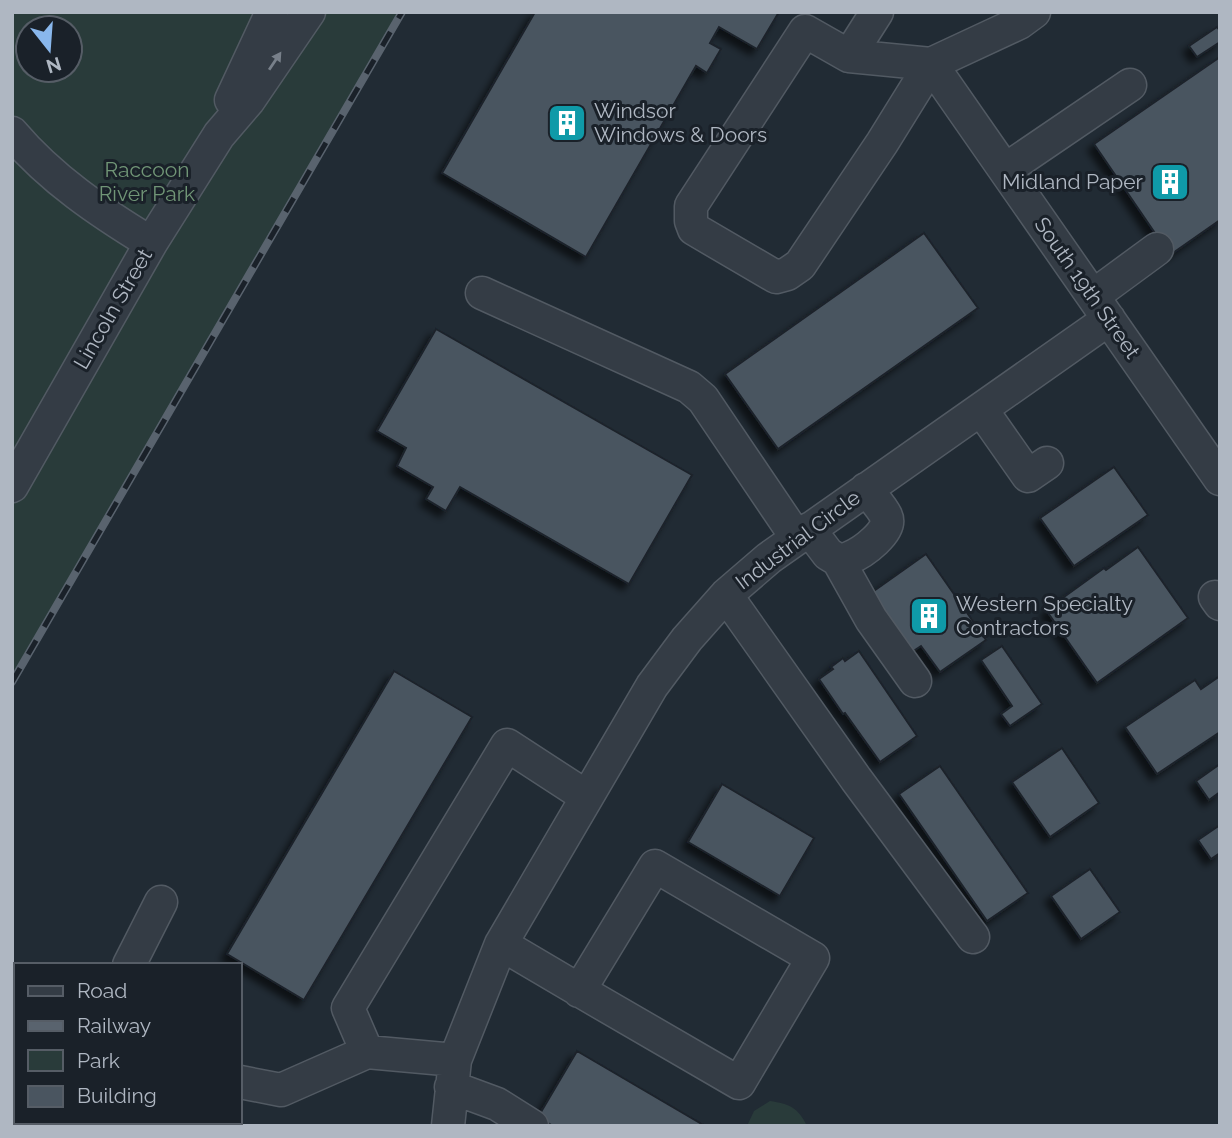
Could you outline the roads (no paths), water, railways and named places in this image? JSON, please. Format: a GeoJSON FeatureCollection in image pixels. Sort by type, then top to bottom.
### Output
{"type":"FeatureCollection","features":[{"type":"Feature","properties":{"kind":"street","name":"Lincoln Street"},"geometry":{"type":"LineString","coordinates":[[219,135],[234,92],[272,12]]}},
{"type":"Feature","properties":{"kind":"street","name":"Lincoln Street"},"geometry":{"type":"LineString","coordinates":[[12,486],[151,243],[219,135],[249,100],[309,12]]}},
{"type":"Feature","properties":{"kind":"street"},"geometry":{"type":"LineString","coordinates":[[849,56],[877,12]]}},
{"type":"Feature","properties":{"kind":"street"},"geometry":{"type":"LineString","coordinates":[[931,64],[800,265],[787,274],[776,277],[694,229],[691,206],[805,32],[849,56],[931,64],[1019,23],[1034,12]]}},
{"type":"Feature","properties":{"kind":"street","name":"South 19th Street"},"geometry":{"type":"LineString","coordinates":[[931,64],[1220,478]]}},
{"type":"Feature","properties":{"kind":"street"},"geometry":{"type":"LineString","coordinates":[[1005,170],[1130,85]]}},
{"type":"Feature","properties":{"kind":"street"},"geometry":{"type":"LineString","coordinates":[[12,134],[62,183],[106,216],[151,243]]}},
{"type":"Feature","properties":{"kind":"street","name":"Industrial Circle"},"geometry":{"type":"LineString","coordinates":[[448,1126],[453,1074],[501,944],[652,686],[687,639],[726,595],[769,558],[981,409],[1101,307],[1157,249]]}},
{"type":"Feature","properties":{"kind":"street"},"geometry":{"type":"LineString","coordinates":[[482,293],[689,387],[703,399],[803,533],[838,560],[872,619],[915,681]]}},
{"type":"Feature","properties":{"kind":"street"},"geometry":{"type":"LineString","coordinates":[[981,409],[1028,476],[1047,463]]}},
{"type":"Feature","properties":{"kind":"street"},"geometry":{"type":"LineString","coordinates":[[838,560],[850,558],[866,548],[887,527],[887,517],[866,489]]}},
{"type":"Feature","properties":{"kind":"street"},"geometry":{"type":"LineString","coordinates":[[726,595],[856,779],[973,937]]}},
{"type":"Feature","properties":{"kind":"street"},"geometry":{"type":"LineString","coordinates":[[367,1052],[348,1008],[507,745],[587,797]]}},
{"type":"Feature","properties":{"kind":"street"},"geometry":{"type":"LineString","coordinates":[[501,944],[579,991],[739,1083],[813,958],[655,866],[579,991]]}},
{"type":"Feature","properties":{"kind":"street"},"geometry":{"type":"LineString","coordinates":[[130,963],[161,902]]}},
{"type":"Feature","properties":{"kind":"street"},"geometry":{"type":"LineString","coordinates":[[242,1082],[281,1090],[367,1052],[453,1074],[532,1126]]}},
{"type":"Feature","properties":{"kind":"railway"},"geometry":{"type":"LineString","coordinates":[[12,682],[402,12]]}},
{"type":"Feature","properties":{"kind":"place","name":"Windsor Windows & Doors"},"geometry":{"type":"Point","coordinates":[567,123]}},
{"type":"Feature","properties":{"kind":"place","name":"Midland Paper"},"geometry":{"type":"Point","coordinates":[1170,182]}},
{"type":"Feature","properties":{"kind":"place","name":"Western Specialty Contractors"},"geometry":{"type":"Point","coordinates":[929,616]}},
{"type":"Feature","properties":{"kind":"park label","name":"Raccoon River Park"},"geometry":{"type":"Point","coordinates":[147,182]}}]}
